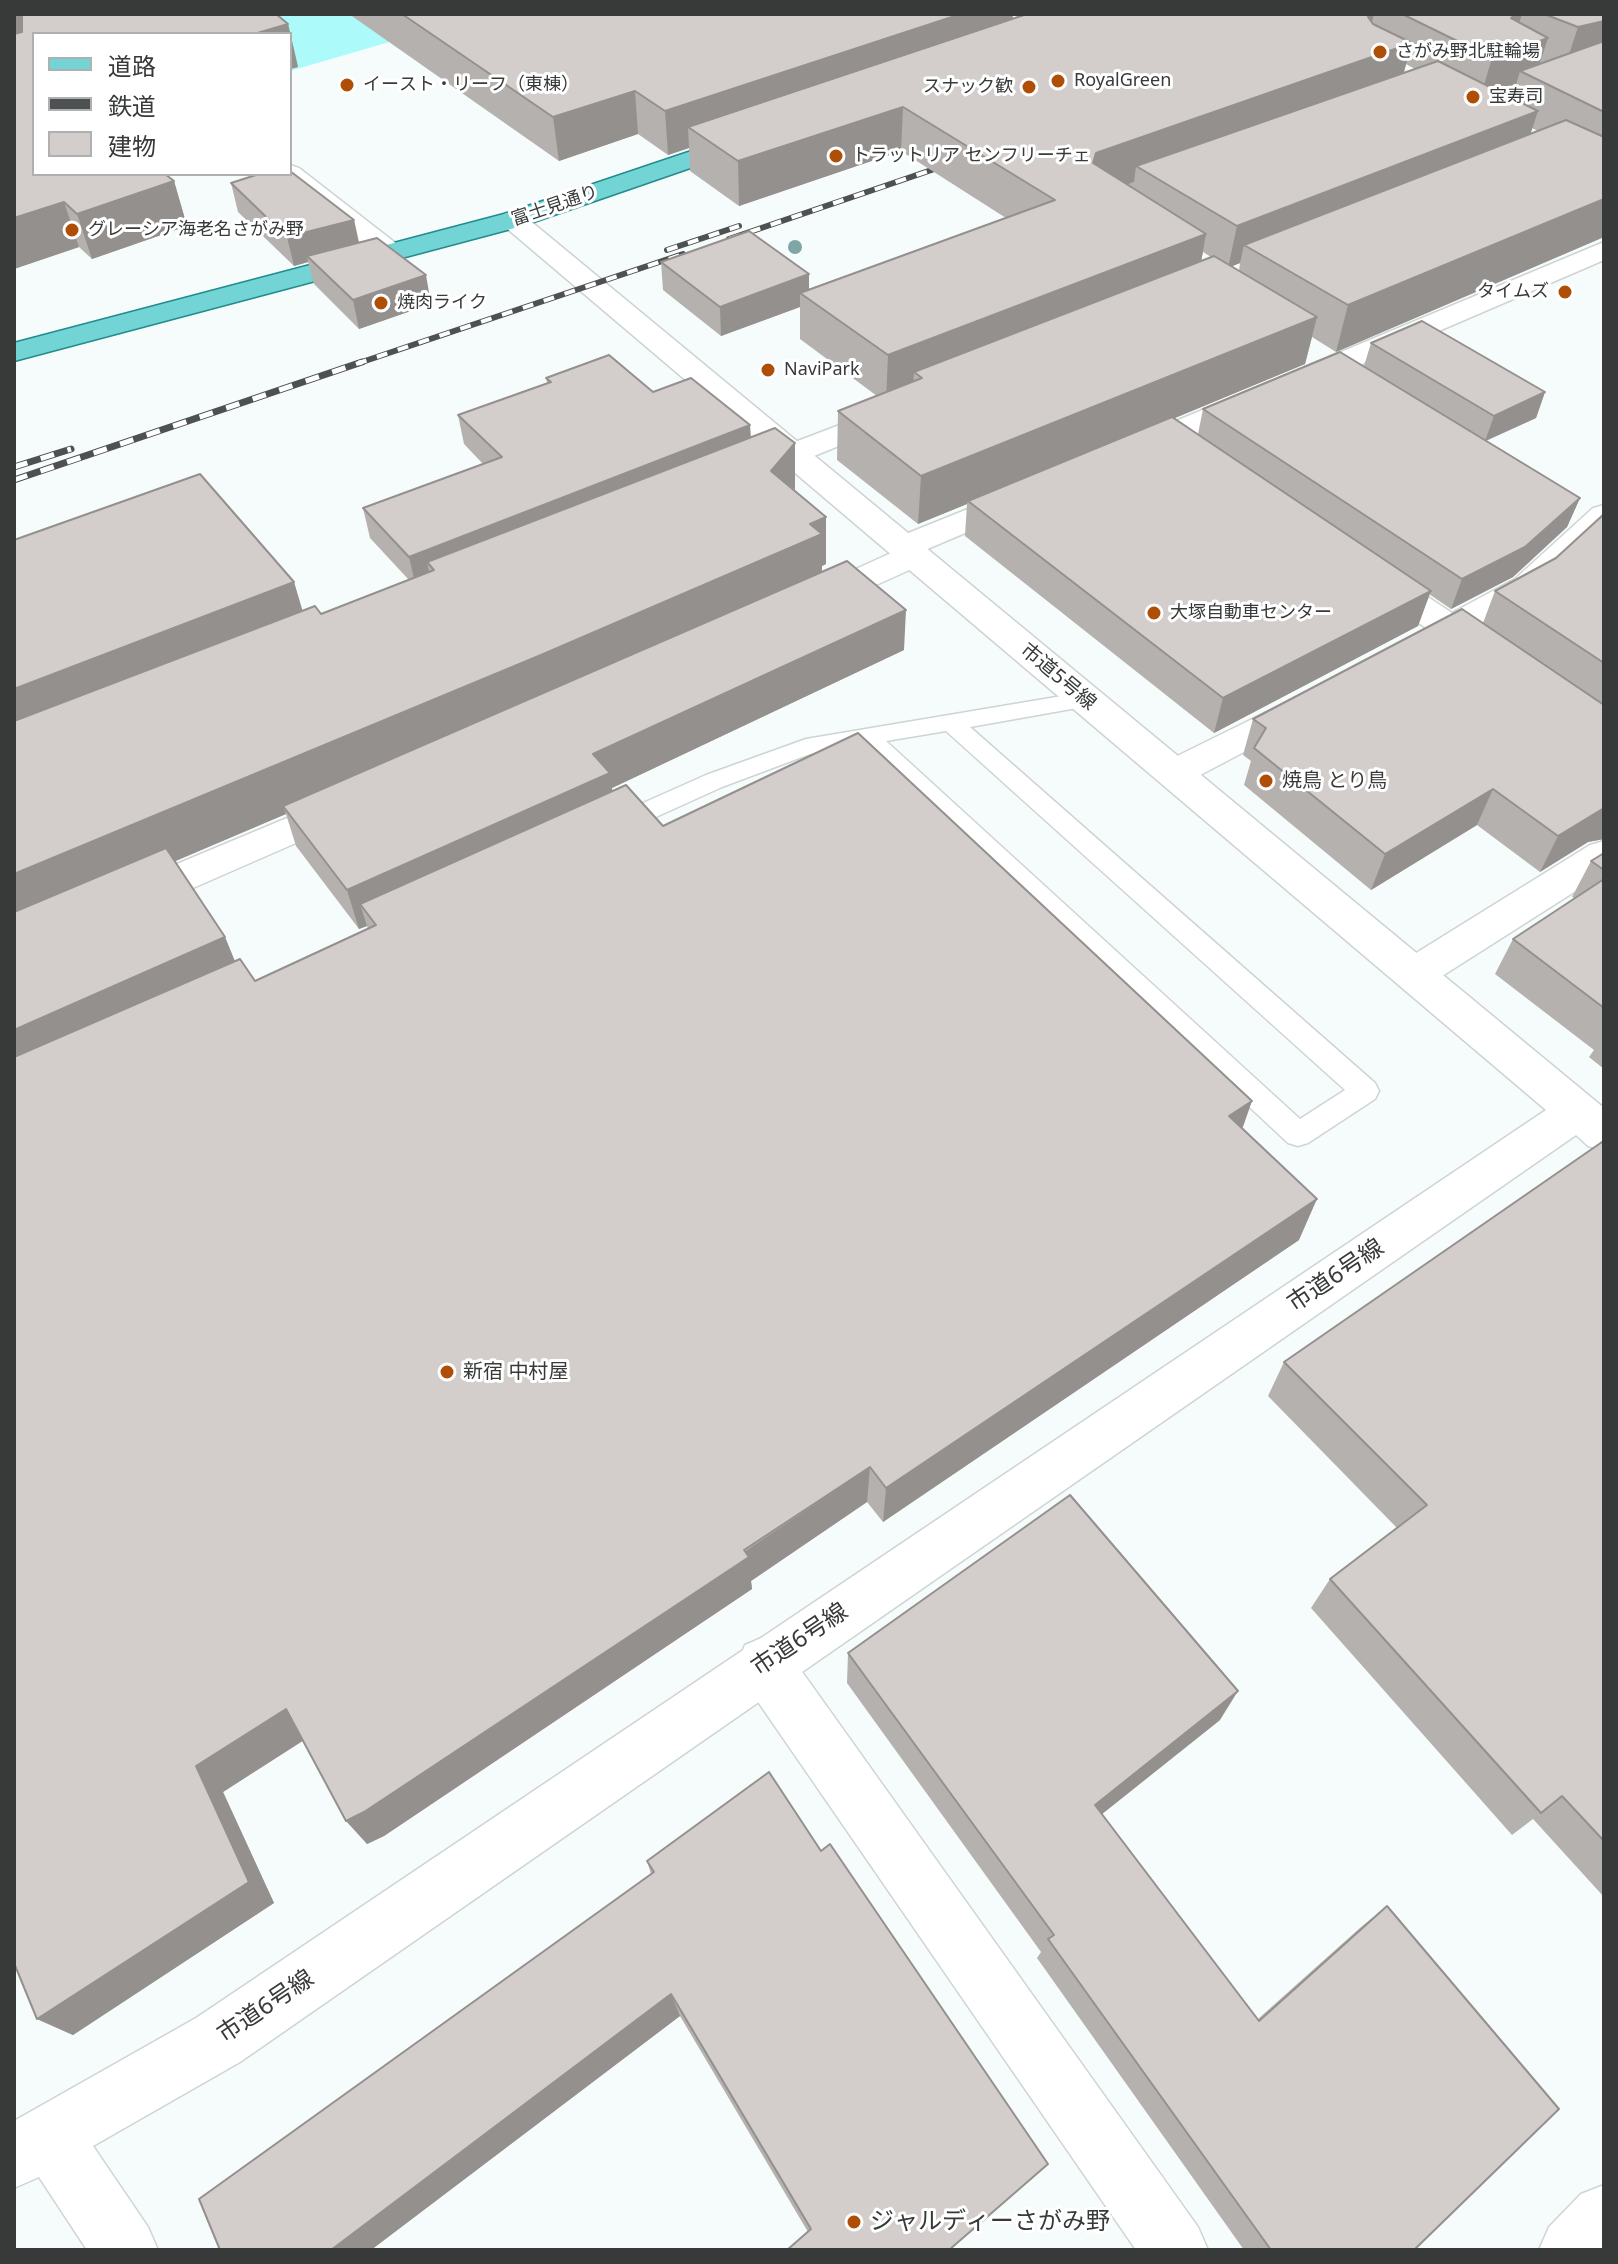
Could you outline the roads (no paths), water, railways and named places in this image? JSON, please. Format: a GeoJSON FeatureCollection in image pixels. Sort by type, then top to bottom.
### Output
{"type":"FeatureCollection","features":[{"type":"Feature","properties":{"kind":"main road","name":"富士見通り"},"geometry":{"type":"LineString","coordinates":[[14,352],[513,220],[767,133]]}},
{"type":"Feature","properties":{"kind":"street"},"geometry":{"type":"LineString","coordinates":[[292,175],[392,254]]}},
{"type":"Feature","properties":{"kind":"street","name":"市道5号線"},"geometry":{"type":"LineString","coordinates":[[513,220],[1591,1122]]}},
{"type":"Feature","properties":{"kind":"street"},"geometry":{"type":"LineString","coordinates":[[1109,461],[1181,445],[1343,374],[1446,320],[1604,250]]}},
{"type":"Feature","properties":{"kind":"street"},"geometry":{"type":"LineString","coordinates":[[1302,349],[1343,374]]}},
{"type":"Feature","properties":{"kind":"street"},"geometry":{"type":"LineString","coordinates":[[717,484],[920,403]]}},
{"type":"Feature","properties":{"kind":"street"},"geometry":{"type":"LineString","coordinates":[[782,615],[1050,486]]}},
{"type":"Feature","properties":{"kind":"street"},"geometry":{"type":"LineString","coordinates":[[1396,658],[1527,586],[1592,519]]}},
{"type":"Feature","properties":{"kind":"street"},"geometry":{"type":"LineString","coordinates":[[1348,559],[1515,672]]}},
{"type":"Feature","properties":{"kind":"street"},"geometry":{"type":"LineString","coordinates":[[1174,773],[1326,694]]}},
{"type":"Feature","properties":{"kind":"street"},"geometry":{"type":"LineString","coordinates":[[101,912],[375,794]]}},
{"type":"Feature","properties":{"kind":"street"},"geometry":{"type":"LineString","coordinates":[[1414,974],[1604,855]]}},
{"type":"Feature","properties":{"kind":"street","name":"市道6号線"},"geometry":{"type":"LineString","coordinates":[[32,2147],[218,2040],[764,1664],[1591,1122]]}},
{"type":"Feature","properties":{"kind":"street"},"geometry":{"type":"LineString","coordinates":[[764,1664],[1175,2250]]}},
{"type":"Feature","properties":{"kind":"street"},"geometry":{"type":"LineString","coordinates":[[32,2147],[125,2250]]}},
{"type":"Feature","properties":{"kind":"street"},"geometry":{"type":"LineString","coordinates":[[1572,2250],[1604,2217]]}},
{"type":"Feature","properties":{"kind":"lane"},"geometry":{"type":"LineString","coordinates":[[585,840],[714,781],[806,747],[1086,700]]}},
{"type":"Feature","properties":{"kind":"lane"},"geometry":{"type":"LineString","coordinates":[[866,736],[1298,1135],[1365,1091],[950,722]]}},
{"type":"Feature","properties":{"kind":"railway"},"geometry":{"type":"LineString","coordinates":[[729,239],[952,163]]}},
{"type":"Feature","properties":{"kind":"railway"},"geometry":{"type":"LineString","coordinates":[[667,250],[739,226]]}},
{"type":"Feature","properties":{"kind":"railway"},"geometry":{"type":"LineString","coordinates":[[356,364],[683,254]]}},
{"type":"Feature","properties":{"kind":"railway"},"geometry":{"type":"LineString","coordinates":[[14,480],[362,362]]}},
{"type":"Feature","properties":{"kind":"railway"},"geometry":{"type":"LineString","coordinates":[[14,467],[71,449]]}},
{"type":"Feature","properties":{"kind":"place","name":"さがみ野北駐輪場"},"geometry":{"type":"Point","coordinates":[1380,52]}},
{"type":"Feature","properties":{"kind":"place","name":"RoyalGreen"},"geometry":{"type":"Point","coordinates":[1058,81]}},
{"type":"Feature","properties":{"kind":"place","name":"イースト・リーフ（東棟）"},"geometry":{"type":"Point","coordinates":[347,85]}},
{"type":"Feature","properties":{"kind":"place","name":"スナック歓"},"geometry":{"type":"Point","coordinates":[1029,87]}},
{"type":"Feature","properties":{"kind":"place","name":"宝寿司"},"geometry":{"type":"Point","coordinates":[1473,97]}},
{"type":"Feature","properties":{"kind":"place","name":"トラットリア センフリーチェ"},"geometry":{"type":"Point","coordinates":[836,156]}},
{"type":"Feature","properties":{"kind":"place","name":"グレーシア海老名さがみ野"},"geometry":{"type":"Point","coordinates":[72,230]}},
{"type":"Feature","properties":{"kind":"place","name":"タイムズ"},"geometry":{"type":"Point","coordinates":[1565,292]}},
{"type":"Feature","properties":{"kind":"place","name":"焼肉ライク"},"geometry":{"type":"Point","coordinates":[381,303]}},
{"type":"Feature","properties":{"kind":"place","name":"NaviPark"},"geometry":{"type":"Point","coordinates":[768,370]}},
{"type":"Feature","properties":{"kind":"place","name":"大塚自動車センター"},"geometry":{"type":"Point","coordinates":[1154,613]}},
{"type":"Feature","properties":{"kind":"place","name":"焼鳥 とり鳥"},"geometry":{"type":"Point","coordinates":[1266,781]}},
{"type":"Feature","properties":{"kind":"place","name":"新宿 中村屋"},"geometry":{"type":"Point","coordinates":[447,1372]}},
{"type":"Feature","properties":{"kind":"place","name":"ジャルディーさがみ野"},"geometry":{"type":"Point","coordinates":[854,2222]}}]}
